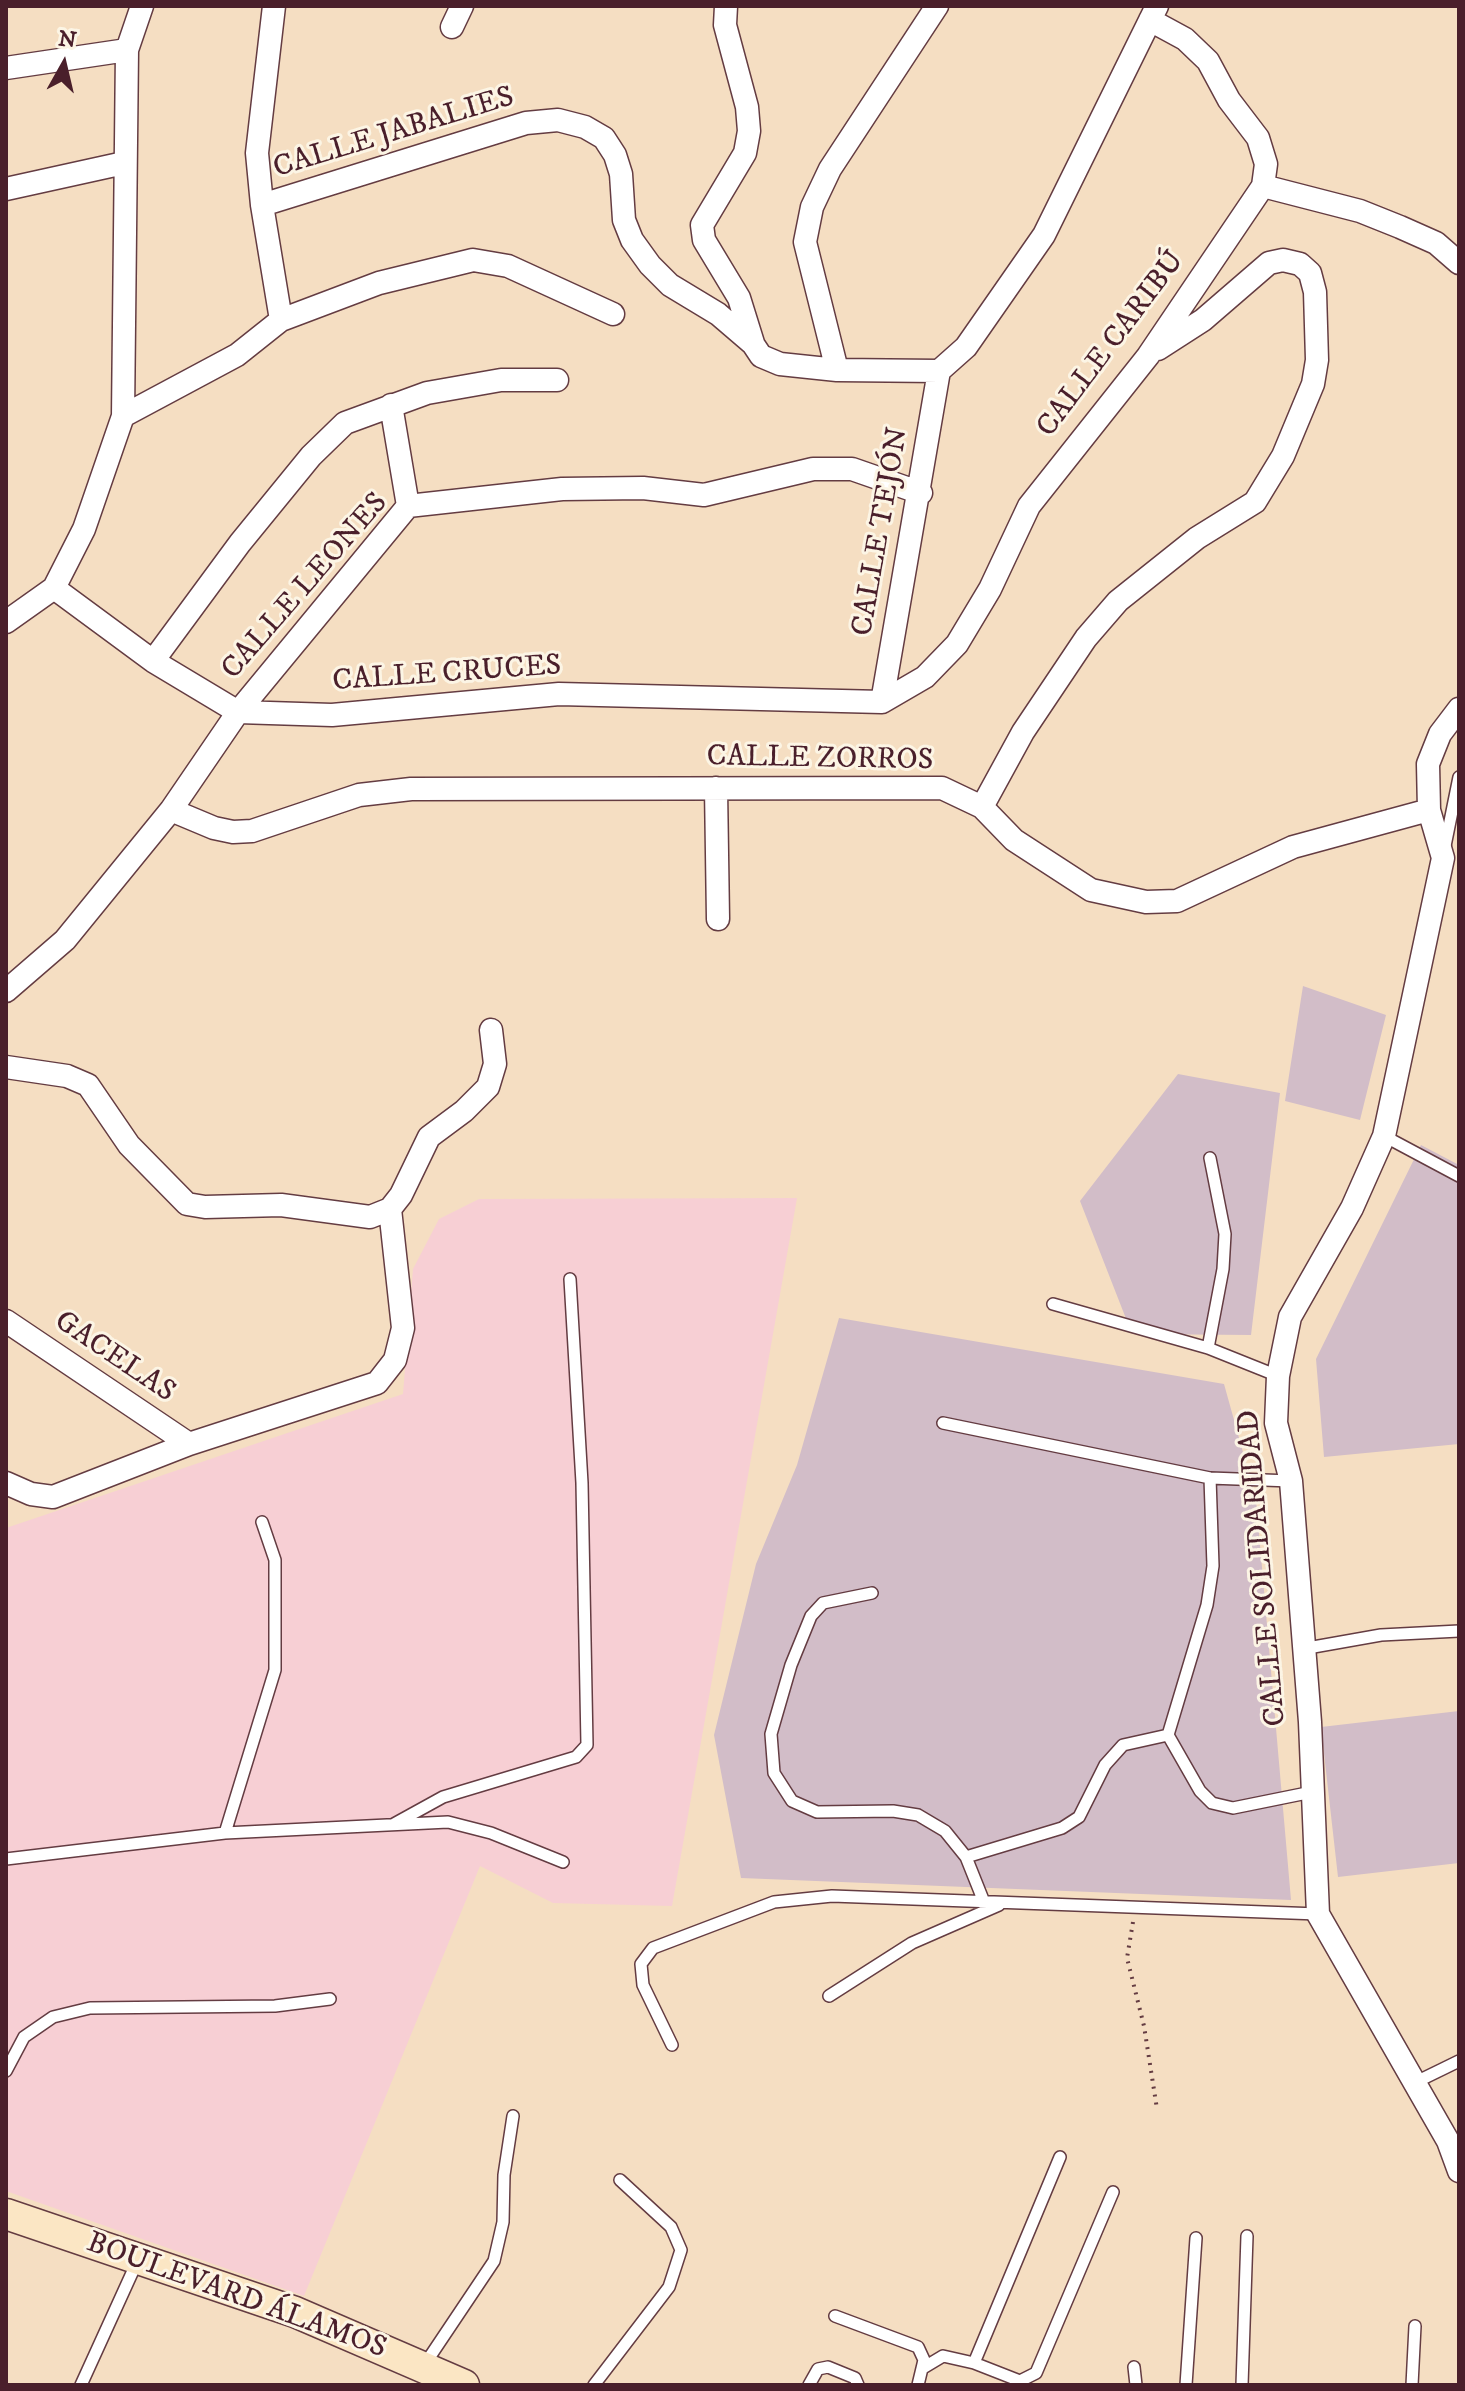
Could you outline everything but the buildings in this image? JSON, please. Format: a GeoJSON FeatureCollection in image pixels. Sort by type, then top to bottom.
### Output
{"type":"FeatureCollection","features":[{"type":"Feature","properties":{"kind":"main road","name":"BOULEVARD ÁLAMOS"},"geometry":{"type":"LineString","coordinates":[[6,2214],[295,2312],[464,2385]]}},
{"type":"Feature","properties":{"kind":"street"},"geometry":{"type":"LineString","coordinates":[[6,622],[54,588],[84,529],[123,416],[127,50],[142,6]]}},
{"type":"Feature","properties":{"kind":"street"},"geometry":{"type":"LineString","coordinates":[[274,6],[257,153],[262,205],[281,320]]}},
{"type":"Feature","properties":{"kind":"street"},"geometry":{"type":"LineString","coordinates":[[452,27],[462,6]]}},
{"type":"Feature","properties":{"kind":"street"},"geometry":{"type":"LineString","coordinates":[[726,6],[725,25],[747,107],[749,131],[745,153],[702,225],[704,240],[739,298],[753,344]]}},
{"type":"Feature","properties":{"kind":"street"},"geometry":{"type":"LineString","coordinates":[[837,370],[805,242],[812,207],[830,169],[937,6]]}},
{"type":"Feature","properties":{"kind":"street"},"geometry":{"type":"LineString","coordinates":[[939,371],[966,347],[1044,235],[1154,13],[1208,61],[1229,100],[1258,138],[1266,164],[1263,186],[1373,216],[1436,243],[1459,263]]}},
{"type":"Feature","properties":{"kind":"street"},"geometry":{"type":"LineString","coordinates":[[6,68],[127,50]]}},
{"type":"Feature","properties":{"kind":"street","name":"CALLE JABALIES"},"geometry":{"type":"LineString","coordinates":[[262,205],[526,123],[558,120],[585,127],[604,138],[615,155],[621,174],[624,220],[632,240],[650,265],[670,285],[718,314],[753,344],[761,356],[780,364],[837,370],[939,371]]}},
{"type":"Feature","properties":{"kind":"street"},"geometry":{"type":"LineString","coordinates":[[6,189],[124,163]]}},
{"type":"Feature","properties":{"kind":"street","name":"CALLE CARIBÚ"},"geometry":{"type":"LineString","coordinates":[[882,702],[925,677],[957,644],[990,589],[1029,506],[1148,356],[1263,186]]}},
{"type":"Feature","properties":{"kind":"street"},"geometry":{"type":"LineString","coordinates":[[123,416],[237,355],[281,320],[379,283],[473,260],[508,266],[613,314]]}},
{"type":"Feature","properties":{"kind":"street"},"geometry":{"type":"LineString","coordinates":[[982,807],[1023,732],[1086,638],[1118,601],[1197,538],[1255,502],[1283,456],[1315,372],[1315,292],[1310,273],[1300,264],[1283,260],[1269,263],[1203,320],[1148,356]]}},
{"type":"Feature","properties":{"kind":"street","name":"CALLE TEJÓN"},"geometry":{"type":"LineString","coordinates":[[882,702],[921,493],[939,371]]}},
{"type":"Feature","properties":{"kind":"street"},"geometry":{"type":"LineString","coordinates":[[153,661],[240,543],[311,456],[345,423],[427,393],[501,380],[557,380]]}},
{"type":"Feature","properties":{"kind":"street"},"geometry":{"type":"LineString","coordinates":[[391,405],[408,506]]}},
{"type":"Feature","properties":{"kind":"street","name":"CALLE LEONES"},"geometry":{"type":"LineString","coordinates":[[6,991],[65,940],[171,810],[238,712],[408,506],[562,489],[643,488],[704,495],[813,469],[852,469],[921,493]]}},
{"type":"Feature","properties":{"kind":"street","name":"CALLE CRUCES"},"geometry":{"type":"LineString","coordinates":[[54,588],[153,661],[238,712],[332,715],[559,694],[882,702]]}},
{"type":"Feature","properties":{"kind":"street"},"geometry":{"type":"LineString","coordinates":[[1443,858],[1429,810],[1428,764],[1440,734],[1459,709]]}},
{"type":"Feature","properties":{"kind":"street"},"geometry":{"type":"LineString","coordinates":[[716,788],[718,919]]}},
{"type":"Feature","properties":{"kind":"street","name":"CALLE ZORROS"},"geometry":{"type":"LineString","coordinates":[[171,810],[214,828],[233,832],[252,831],[359,795],[411,789],[942,788],[982,807],[1014,840],[1091,890],[1146,902],[1177,901],[1293,847],[1429,810]]}},
{"type":"Feature","properties":{"kind":"street","name":"CALLE SOLIDARIDAD"},"geometry":{"type":"LineString","coordinates":[[1443,858],[1384,1136],[1352,1208],[1290,1317],[1278,1376],[1276,1423],[1291,1481],[1318,1914],[1448,2141],[1459,2171]]}},
{"type":"Feature","properties":{"kind":"street"},"geometry":{"type":"LineString","coordinates":[[6,1067],[67,1076],[88,1085],[129,1145],[187,1204],[205,1207],[281,1205],[370,1217],[390,1209],[401,1195],[429,1137],[464,1111],[488,1087],[495,1064],[491,1030]]}},
{"type":"Feature","properties":{"kind":"street"},"geometry":{"type":"LineString","coordinates":[[6,1483],[31,1494],[53,1497],[189,1444],[377,1383],[395,1360],[403,1328],[390,1209]]}},
{"type":"Feature","properties":{"kind":"street","name":"GACELAS"},"geometry":{"type":"LineString","coordinates":[[6,1321],[189,1444]]}},
{"type":"Feature","properties":{"kind":"lane"},"geometry":{"type":"LineString","coordinates":[[1443,858],[1459,777]]}},
{"type":"Feature","properties":{"kind":"lane"},"geometry":{"type":"LineString","coordinates":[[1384,1136],[1459,1176]]}},
{"type":"Feature","properties":{"kind":"lane"},"geometry":{"type":"LineString","coordinates":[[1208,1348],[1223,1269],[1225,1234],[1210,1158]]}},
{"type":"Feature","properties":{"kind":"lane"},"geometry":{"type":"LineString","coordinates":[[394,1824],[443,1797],[576,1757],[587,1745],[582,1483],[570,1279]]}},
{"type":"Feature","properties":{"kind":"lane"},"geometry":{"type":"LineString","coordinates":[[1053,1304],[1208,1348],[1278,1376]]}},
{"type":"Feature","properties":{"kind":"lane"},"geometry":{"type":"LineString","coordinates":[[943,1423],[1210,1478],[1291,1481]]}},
{"type":"Feature","properties":{"kind":"lane"},"geometry":{"type":"LineString","coordinates":[[1210,1478],[1211,1579],[1188,1677],[1168,1735],[1200,1791],[1212,1803],[1233,1808],[1312,1792]]}},
{"type":"Feature","properties":{"kind":"lane"},"geometry":{"type":"LineString","coordinates":[[225,1833],[275,1670],[275,1560],[262,1522]]}},
{"type":"Feature","properties":{"kind":"lane"},"geometry":{"type":"LineString","coordinates":[[872,1593],[823,1603],[811,1616],[791,1665],[771,1734],[774,1773],[792,1801],[817,1812],[918,1815],[945,1831],[966,1857],[984,1902]]}},
{"type":"Feature","properties":{"kind":"lane"},"geometry":{"type":"LineString","coordinates":[[1302,1649],[1381,1635],[1459,1631]]}},
{"type":"Feature","properties":{"kind":"lane"},"geometry":{"type":"LineString","coordinates":[[966,1857],[1062,1828],[1079,1817],[1105,1765],[1123,1745],[1168,1735]]}},
{"type":"Feature","properties":{"kind":"lane"},"geometry":{"type":"LineString","coordinates":[[6,1859],[225,1833],[448,1822],[491,1833],[563,1862]]}},
{"type":"Feature","properties":{"kind":"lane"},"geometry":{"type":"LineString","coordinates":[[672,2045],[643,1985],[641,1964],[653,1948],[774,1902],[832,1896],[1318,1914]]}},
{"type":"Feature","properties":{"kind":"lane"},"geometry":{"type":"LineString","coordinates":[[829,1996],[912,1943],[1003,1903]]}},
{"type":"Feature","properties":{"kind":"lane"},"geometry":{"type":"LineString","coordinates":[[6,2071],[24,2037],[53,2017],[90,2008],[275,2006],[330,1999]]}},
{"type":"Feature","properties":{"kind":"lane"},"geometry":{"type":"LineString","coordinates":[[1413,2083],[1459,2061]]}},
{"type":"Feature","properties":{"kind":"lane"},"geometry":{"type":"LineString","coordinates":[[423,2368],[494,2261],[503,2222],[504,2175],[513,2116]]}},
{"type":"Feature","properties":{"kind":"lane"},"geometry":{"type":"LineString","coordinates":[[974,2363],[1060,2157]]}},
{"type":"Feature","properties":{"kind":"lane"},"geometry":{"type":"LineString","coordinates":[[594,2385],[669,2287],[681,2250],[671,2227],[620,2180]]}},
{"type":"Feature","properties":{"kind":"lane"},"geometry":{"type":"LineString","coordinates":[[923,2368],[943,2356],[974,2363],[1020,2381],[1036,2373],[1113,2192]]}},
{"type":"Feature","properties":{"kind":"lane"},"geometry":{"type":"LineString","coordinates":[[1242,2385],[1247,2236]]}},
{"type":"Feature","properties":{"kind":"lane"},"geometry":{"type":"LineString","coordinates":[[1186,2385],[1196,2238]]}},
{"type":"Feature","properties":{"kind":"lane"},"geometry":{"type":"LineString","coordinates":[[81,2385],[139,2258]]}},
{"type":"Feature","properties":{"kind":"lane"},"geometry":{"type":"LineString","coordinates":[[835,2316],[911,2343],[923,2353],[918,2385]]}},
{"type":"Feature","properties":{"kind":"lane"},"geometry":{"type":"LineString","coordinates":[[1412,2385],[1415,2326]]}},
{"type":"Feature","properties":{"kind":"lane"},"geometry":{"type":"LineString","coordinates":[[809,2385],[818,2369],[828,2367],[855,2378],[858,2385]]}},
{"type":"Feature","properties":{"kind":"lane"},"geometry":{"type":"LineString","coordinates":[[1134,2367],[1136,2385]]}},
{"type":"Feature","properties":{"kind":"path"},"geometry":{"type":"LineString","coordinates":[[1136,1908],[1127,1958],[1144,2026],[1157,2109]]}},
{"type":"Feature","properties":{"kind":"shaded area"},"geometry":{"type":"Polygon","coordinates":[[[1303,986],[1386,1015],[1360,1120],[1285,1101],[1303,986]]]}},
{"type":"Feature","properties":{"kind":"shaded area"},"geometry":{"type":"Polygon","coordinates":[[[1178,1074],[1280,1093],[1251,1335],[1132,1334],[1080,1201],[1178,1074]]]}},
{"type":"Feature","properties":{"kind":"shaded area"},"geometry":{"type":"Polygon","coordinates":[[[1421,1145],[1459,1165],[1459,1444],[1324,1457],[1316,1359],[1421,1145]]]}},
{"type":"Feature","properties":{"kind":"shaded area"},"geometry":{"type":"Polygon","coordinates":[[[797,1198],[672,1906],[553,1903],[480,1866],[304,2296],[6,2191],[6,1528],[403,1394],[413,1269],[439,1219],[479,1199],[797,1198]]]}},
{"type":"Feature","properties":{"kind":"shaded area"},"geometry":{"type":"Polygon","coordinates":[[[839,1318],[1224,1384],[1256,1499],[1291,1900],[741,1878],[714,1735],[756,1564],[797,1465],[839,1318]]]}},
{"type":"Feature","properties":{"kind":"shaded area"},"geometry":{"type":"Polygon","coordinates":[[[1459,1711],[1459,1863],[1338,1877],[1321,1727],[1459,1711]]]}}]}
